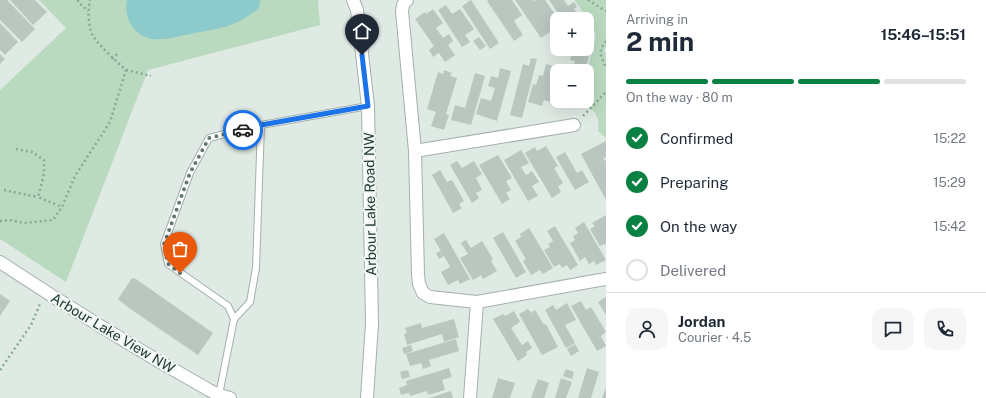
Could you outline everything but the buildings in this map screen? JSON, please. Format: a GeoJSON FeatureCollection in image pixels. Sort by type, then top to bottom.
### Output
{"type":"FeatureCollection","features":[{"type":"Feature","properties":{"kind":"street"},"geometry":{"type":"LineString","coordinates":[[407,0],[402,11],[415,151],[419,284],[423,293],[430,297],[477,302],[606,279]]}},
{"type":"Feature","properties":{"kind":"street","name":"Arbour Lake Road NW"},"geometry":{"type":"LineString","coordinates":[[356,3],[368,106],[372,324],[367,398]]}},
{"type":"Feature","properties":{"kind":"street"},"geometry":{"type":"LineString","coordinates":[[415,151],[574,125]]}},
{"type":"Feature","properties":{"kind":"street","name":"Arbour Lake View NW"},"geometry":{"type":"LineString","coordinates":[[0,262],[138,350],[224,396]]}},
{"type":"Feature","properties":{"kind":"street"},"geometry":{"type":"LineString","coordinates":[[470,398],[477,302]]}},
{"type":"Feature","properties":{"kind":"lane"},"geometry":{"type":"LineString","coordinates":[[224,396],[234,319],[228,306],[168,264],[164,244],[190,173],[209,138],[261,125],[368,106]]}},
{"type":"Feature","properties":{"kind":"lane"},"geometry":{"type":"LineString","coordinates":[[234,319],[250,302],[256,268],[261,125]]}},
{"type":"Feature","properties":{"kind":"path"},"geometry":{"type":"LineString","coordinates":[[78,0],[78,2],[88,12]]}},
{"type":"Feature","properties":{"kind":"path"},"geometry":{"type":"LineString","coordinates":[[90,0],[88,12],[92,34],[112,58],[126,70],[151,76]]}},
{"type":"Feature","properties":{"kind":"path"},"geometry":{"type":"LineString","coordinates":[[588,0],[606,11]]}},
{"type":"Feature","properties":{"kind":"path"},"geometry":{"type":"LineString","coordinates":[[606,41],[600,49],[600,54],[606,68]]}},
{"type":"Feature","properties":{"kind":"path"},"geometry":{"type":"LineString","coordinates":[[112,58],[117,54]]}},
{"type":"Feature","properties":{"kind":"path"},"geometry":{"type":"LineString","coordinates":[[0,222],[9,220],[25,223],[53,220],[62,207],[75,176],[110,122],[126,70]]}},
{"type":"Feature","properties":{"kind":"path"},"geometry":{"type":"LineString","coordinates":[[574,125],[606,92]]}},
{"type":"Feature","properties":{"kind":"path"},"geometry":{"type":"LineString","coordinates":[[16,149],[32,152],[44,160],[44,174],[38,198]]}},
{"type":"Feature","properties":{"kind":"path"},"geometry":{"type":"LineString","coordinates":[[4,190],[38,198],[62,207]]}},
{"type":"Feature","properties":{"kind":"path"},"geometry":{"type":"LineString","coordinates":[[0,370],[31,325],[40,304]]}},
{"type":"Feature","properties":{"kind":"green space"},"geometry":{"type":"Polygon","coordinates":[[[39,0],[318,0],[320,25],[148,70],[66,282],[0,239],[0,90],[66,28],[39,0]]]}},
{"type":"Feature","properties":{"kind":"green space"},"geometry":{"type":"Polygon","coordinates":[[[574,0],[606,0],[606,47],[604,50],[606,53],[606,138],[598,131],[599,125],[597,116],[591,108],[594,108],[594,64],[589,64],[591,56],[594,56],[596,37],[594,29],[594,12],[583,12],[574,0]]]}},
{"type":"Feature","properties":{"kind":"water"},"geometry":{"type":"Polygon","coordinates":[[[127,0],[260,0],[259,8],[256,11],[228,26],[176,37],[152,39],[140,34],[131,25],[127,13],[127,0]]]}},
{"type":"Feature","properties":{"kind":"way so far"},"geometry":{"type":"LineString","coordinates":[[180,273],[168,264],[164,244],[190,173],[209,138],[243,130]]}},
{"type":"Feature","properties":{"kind":"route"},"geometry":{"type":"LineString","coordinates":[[243,130],[261,125],[368,106],[362,55]]}}]}
